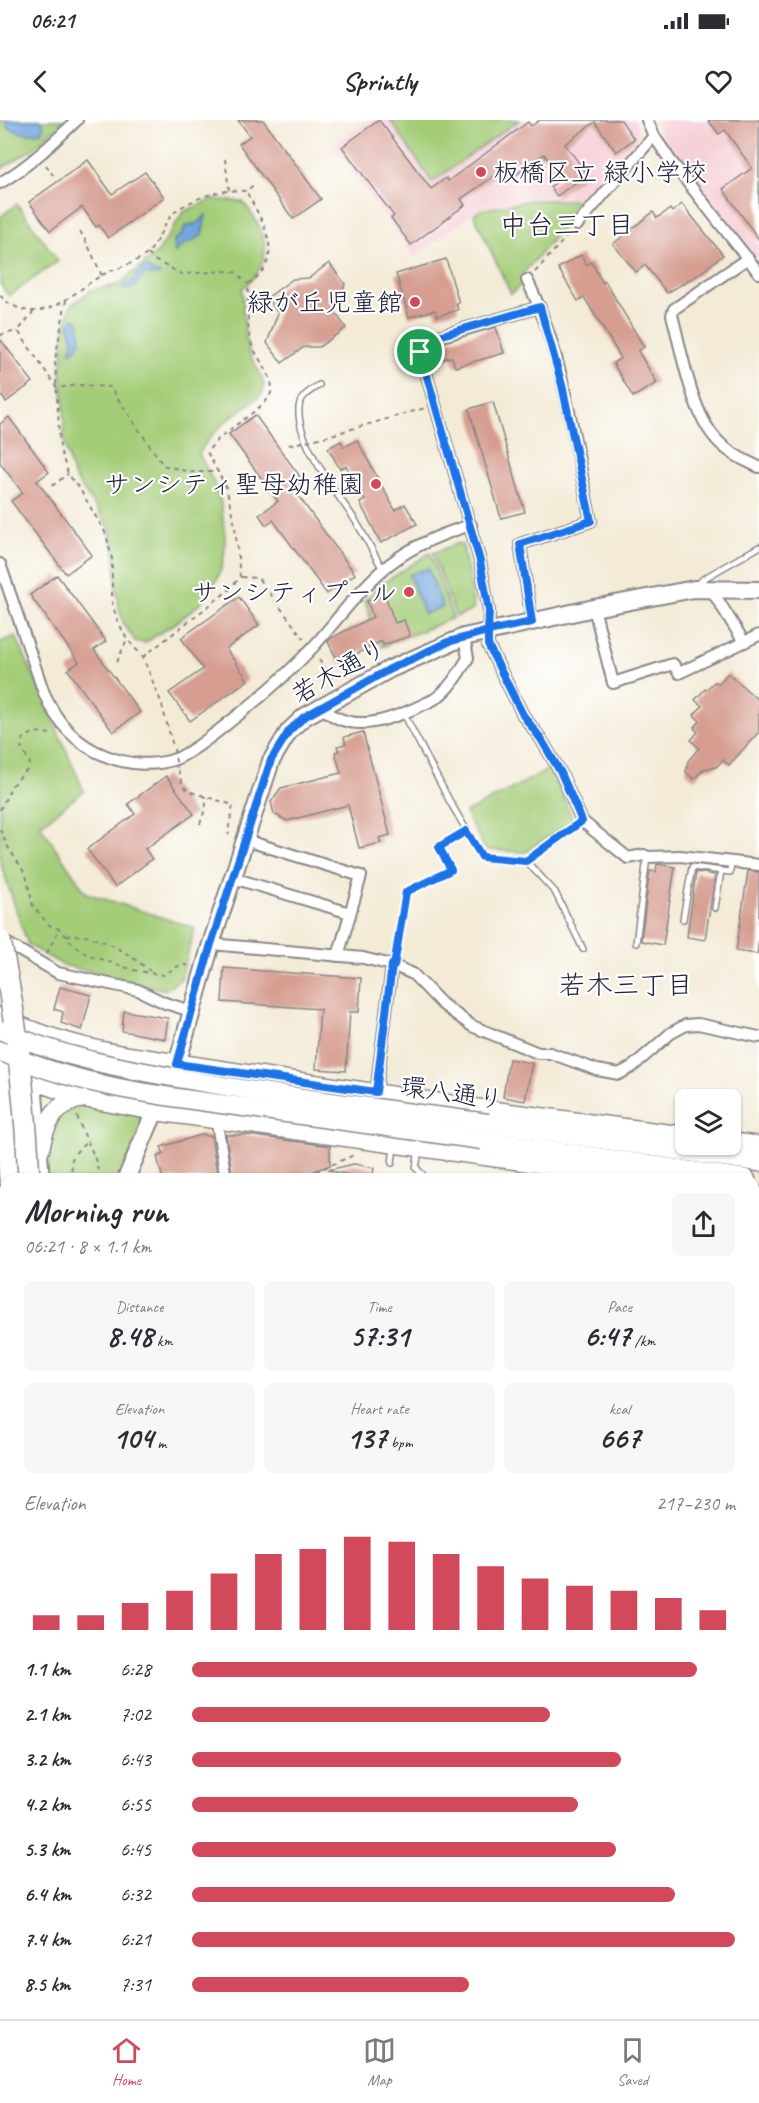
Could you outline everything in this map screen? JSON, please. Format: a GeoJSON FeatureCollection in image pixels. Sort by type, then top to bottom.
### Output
{"type":"FeatureCollection","features":[{"type":"Feature","properties":{"kind":"highway"},"geometry":{"type":"LineString","coordinates":[[3,942],[22,1075],[29,1173]]}},
{"type":"Feature","properties":{"kind":"highway"},"geometry":{"type":"LineString","coordinates":[[0,1083],[9,1173]]}},
{"type":"Feature","properties":{"kind":"main road"},"geometry":{"type":"LineString","coordinates":[[0,1017],[26,1030],[76,1046],[177,1064],[376,1092],[546,1158],[653,1160],[675,1144]]}},
{"type":"Feature","properties":{"kind":"main road","name":"環八通り"},"geometry":{"type":"LineString","coordinates":[[0,1030],[71,1055],[121,1068],[717,1173]]}},
{"type":"Feature","properties":{"kind":"main road","name":"環八通り"},"geometry":{"type":"LineString","coordinates":[[0,1052],[32,1065],[117,1088],[173,1097],[484,1132]]}},
{"type":"Feature","properties":{"kind":"main road"},"geometry":{"type":"LineString","coordinates":[[0,1069],[80,1103]]}},
{"type":"Feature","properties":{"kind":"main road"},"geometry":{"type":"LineString","coordinates":[[40,1150],[44,1131],[54,1114],[68,1101],[419,1146],[484,1132],[566,1127],[653,1160]]}},
{"type":"Feature","properties":{"kind":"main road"},"geometry":{"type":"LineString","coordinates":[[484,1132],[653,1160]]}},
{"type":"Feature","properties":{"kind":"main road"},"geometry":{"type":"LineString","coordinates":[[741,1144],[759,1146]]}},
{"type":"Feature","properties":{"kind":"main road","name":"環八通り"},"geometry":{"type":"LineString","coordinates":[[653,1160],[759,1162]]}},
{"type":"Feature","properties":{"kind":"street"},"geometry":{"type":"LineString","coordinates":[[0,183],[39,156],[77,120]]}},
{"type":"Feature","properties":{"kind":"street"},"geometry":{"type":"LineString","coordinates":[[646,120],[670,160],[759,273]]}},
{"type":"Feature","properties":{"kind":"street"},"geometry":{"type":"LineString","coordinates":[[577,225],[654,136]]}},
{"type":"Feature","properties":{"kind":"street"},"geometry":{"type":"LineString","coordinates":[[748,258],[674,309],[672,315],[699,413],[716,439],[737,457],[759,467]]}},
{"type":"Feature","properties":{"kind":"street"},"geometry":{"type":"LineString","coordinates":[[527,280],[540,307],[562,385],[591,521],[520,544],[532,622]]}},
{"type":"Feature","properties":{"kind":"street"},"geometry":{"type":"LineString","coordinates":[[540,307],[428,339],[421,345],[420,352],[471,525],[489,611],[488,645],[523,715],[541,739],[561,773],[582,821],[628,858],[644,855],[647,857],[680,856],[759,865]]}},
{"type":"Feature","properties":{"kind":"street"},"geometry":{"type":"LineString","coordinates":[[0,564],[45,693],[58,718],[77,740],[96,752],[116,760],[137,764],[178,758],[195,748],[263,696],[315,645],[383,569],[415,547],[471,525]]}},
{"type":"Feature","properties":{"kind":"street"},"geometry":{"type":"LineString","coordinates":[[703,589],[744,642]]}},
{"type":"Feature","properties":{"kind":"street","name":"若木通り"},"geometry":{"type":"LineString","coordinates":[[128,1173],[154,1111],[177,1064],[211,944],[271,760],[289,731],[304,717],[409,660],[464,637],[594,608],[703,589],[759,590]]}},
{"type":"Feature","properties":{"kind":"street"},"geometry":{"type":"LineString","coordinates":[[594,608],[613,683],[673,664],[679,673],[759,635]]}},
{"type":"Feature","properties":{"kind":"street"},"geometry":{"type":"LineString","coordinates":[[322,706],[330,715],[340,720],[375,723],[404,714],[439,697],[458,675],[468,658],[464,637]]}},
{"type":"Feature","properties":{"kind":"street"},"geometry":{"type":"LineString","coordinates":[[245,840],[361,876],[338,956]]}},
{"type":"Feature","properties":{"kind":"street"},"geometry":{"type":"LineString","coordinates":[[233,878],[351,913]]}},
{"type":"Feature","properties":{"kind":"street"},"geometry":{"type":"LineString","coordinates":[[0,926],[18,986],[26,1030],[41,1173]]}},
{"type":"Feature","properties":{"kind":"street"},"geometry":{"type":"LineString","coordinates":[[3,942],[58,973],[138,990],[165,1003],[191,1011]]}},
{"type":"Feature","properties":{"kind":"street"},"geometry":{"type":"LineString","coordinates":[[211,944],[363,958],[393,966],[413,974],[442,1004],[472,1026],[538,1053],[550,1053],[597,1070],[619,1074],[632,1067],[671,1033],[686,1025],[698,1024],[759,1037]]}},
{"type":"Feature","properties":{"kind":"street"},"geometry":{"type":"LineString","coordinates":[[376,1092],[393,966]]}},
{"type":"Feature","properties":{"kind":"street"},"geometry":{"type":"LineString","coordinates":[[220,1070],[216,1119],[225,1173]]}},
{"type":"Feature","properties":{"kind":"street"},"geometry":{"type":"LineString","coordinates":[[0,1359],[0,1365]]}},
{"type":"Feature","properties":{"kind":"lane"},"geometry":{"type":"LineString","coordinates":[[319,385],[303,397],[299,409],[302,427],[324,476],[355,520],[383,569]]}},
{"type":"Feature","properties":{"kind":"lane"},"geometry":{"type":"LineString","coordinates":[[703,589],[703,579],[759,547]]}},
{"type":"Feature","properties":{"kind":"lane"},"geometry":{"type":"LineString","coordinates":[[404,714],[482,857],[526,861],[582,821]]}},
{"type":"Feature","properties":{"kind":"lane"},"geometry":{"type":"LineString","coordinates":[[636,943],[647,857]]}},
{"type":"Feature","properties":{"kind":"lane"},"geometry":{"type":"LineString","coordinates":[[526,861],[555,892],[583,949]]}},
{"type":"Feature","properties":{"kind":"lane"},"geometry":{"type":"LineString","coordinates":[[683,919],[692,867],[730,872],[731,861]]}},
{"type":"Feature","properties":{"kind":"lane"},"geometry":{"type":"LineString","coordinates":[[715,908],[721,871]]}},
{"type":"Feature","properties":{"kind":"lane"},"geometry":{"type":"LineString","coordinates":[[393,966],[406,892]]}},
{"type":"Feature","properties":{"kind":"lane"},"geometry":{"type":"LineString","coordinates":[[392,1163],[395,1143]]}},
{"type":"Feature","properties":{"kind":"lane"},"geometry":{"type":"LineString","coordinates":[[419,1146],[416,1168],[421,1173]]}},
{"type":"Feature","properties":{"kind":"path"},"geometry":{"type":"LineString","coordinates":[[225,159],[229,190]]}},
{"type":"Feature","properties":{"kind":"path"},"geometry":{"type":"LineString","coordinates":[[47,167],[53,175]]}},
{"type":"Feature","properties":{"kind":"path"},"geometry":{"type":"LineString","coordinates":[[0,295],[5,302],[27,312],[43,310],[66,300],[102,276],[148,254],[178,209],[211,193],[229,190],[246,191],[256,183]]}},
{"type":"Feature","properties":{"kind":"path"},"geometry":{"type":"LineString","coordinates":[[246,191],[266,230],[271,248],[270,260],[257,278],[248,284]]}},
{"type":"Feature","properties":{"kind":"path"},"geometry":{"type":"LineString","coordinates":[[527,280],[577,225]]}},
{"type":"Feature","properties":{"kind":"path"},"geometry":{"type":"LineString","coordinates":[[80,231],[102,276]]}},
{"type":"Feature","properties":{"kind":"path"},"geometry":{"type":"LineString","coordinates":[[143,657],[229,590],[240,577],[233,516],[226,487],[207,452],[217,439],[267,400],[273,389],[270,377],[257,358],[250,339],[248,284],[235,272],[182,274],[156,261],[148,254]]}},
{"type":"Feature","properties":{"kind":"path"},"geometry":{"type":"LineString","coordinates":[[66,300],[55,360],[60,449],[68,474],[81,491],[106,534],[112,558],[112,602],[117,620],[127,639],[143,657],[161,702],[183,786],[191,792],[233,805],[228,832]]}},
{"type":"Feature","properties":{"kind":"path"},"geometry":{"type":"LineString","coordinates":[[0,335],[18,331],[34,311]]}},
{"type":"Feature","properties":{"kind":"path"},"geometry":{"type":"LineString","coordinates":[[18,331],[57,388]]}},
{"type":"Feature","properties":{"kind":"path"},"geometry":{"type":"LineString","coordinates":[[57,388],[79,385],[110,387],[163,465],[189,472],[219,472]]}},
{"type":"Feature","properties":{"kind":"path"},"geometry":{"type":"LineString","coordinates":[[290,445],[426,407]]}},
{"type":"Feature","properties":{"kind":"path"},"geometry":{"type":"LineString","coordinates":[[52,486],[68,474]]}},
{"type":"Feature","properties":{"kind":"path"},"geometry":{"type":"LineString","coordinates":[[240,577],[258,578],[305,642]]}},
{"type":"Feature","properties":{"kind":"path"},"geometry":{"type":"LineString","coordinates":[[117,662],[127,639]]}},
{"type":"Feature","properties":{"kind":"path"},"geometry":{"type":"LineString","coordinates":[[315,655],[334,682]]}},
{"type":"Feature","properties":{"kind":"path"},"geometry":{"type":"LineString","coordinates":[[0,810],[12,785],[29,768],[30,763],[21,747],[22,740],[35,732],[56,735]]}},
{"type":"Feature","properties":{"kind":"path"},"geometry":{"type":"LineString","coordinates":[[200,824],[206,806],[205,796]]}},
{"type":"Feature","properties":{"kind":"path"},"geometry":{"type":"LineString","coordinates":[[0,829],[8,847],[26,875],[33,906],[49,925],[58,929],[86,954],[133,970],[163,975],[182,964],[193,967]]}},
{"type":"Feature","properties":{"kind":"path"},"geometry":{"type":"LineString","coordinates":[[406,892],[451,870],[439,847],[466,831]]}},
{"type":"Feature","properties":{"kind":"path"},"geometry":{"type":"LineString","coordinates":[[44,958],[58,929]]}},
{"type":"Feature","properties":{"kind":"path"},"geometry":{"type":"LineString","coordinates":[[65,936],[75,934],[120,950],[152,973]]}},
{"type":"Feature","properties":{"kind":"path"},"geometry":{"type":"LineString","coordinates":[[80,1103],[86,1143],[97,1160],[98,1173]]}},
{"type":"Feature","properties":{"kind":"path"},"geometry":{"type":"LineString","coordinates":[[72,1173],[71,1163],[74,1153],[86,1143]]}},
{"type":"Feature","properties":{"kind":"path"},"geometry":{"type":"LineString","coordinates":[[312,1173],[358,1152]]}},
{"type":"Feature","properties":{"kind":"shaded area","name":"板橋区立 緑小学校"},"geometry":{"type":"Polygon","coordinates":[[[368,120],[635,120],[641,136],[588,198],[530,198],[480,208],[414,257],[333,146],[368,120]]]}},
{"type":"Feature","properties":{"kind":"shaded area"},"geometry":{"type":"Polygon","coordinates":[[[655,120],[759,120],[759,262],[662,137],[655,120]]]}},
{"type":"Feature","properties":{"kind":"green space"},"geometry":{"type":"Polygon","coordinates":[[[0,120],[64,120],[34,148],[0,170],[0,120]]]}},
{"type":"Feature","properties":{"kind":"green space"},"geometry":{"type":"Polygon","coordinates":[[[390,120],[519,120],[432,182],[390,120]]]}},
{"type":"Feature","properties":{"kind":"green space"},"geometry":{"type":"Polygon","coordinates":[[[212,199],[243,202],[259,226],[265,244],[263,262],[255,276],[242,289],[247,344],[262,377],[264,389],[262,395],[235,414],[211,436],[199,454],[216,487],[222,509],[225,553],[216,582],[196,607],[145,643],[135,641],[124,625],[116,587],[115,553],[109,527],[73,475],[64,441],[61,372],[65,327],[71,305],[92,290],[118,285],[159,251],[183,212],[212,199]]]}},
{"type":"Feature","properties":{"kind":"green space"},"geometry":{"type":"Polygon","coordinates":[[[531,200],[586,200],[522,275],[523,283],[511,294],[474,215],[480,210],[531,200]]]}},
{"type":"Feature","properties":{"kind":"green space"},"geometry":{"type":"Polygon","coordinates":[[[17,204],[58,261],[9,296],[0,284],[0,217],[17,204]]]}},
{"type":"Feature","properties":{"kind":"green space"},"geometry":{"type":"Polygon","coordinates":[[[459,543],[463,546],[474,608],[456,617],[433,553],[459,543]]]}},
{"type":"Feature","properties":{"kind":"green space","name":"サンシティプール"},"geometry":{"type":"Polygon","coordinates":[[[430,553],[453,618],[382,647],[364,601],[383,583],[430,553]]]}},
{"type":"Feature","properties":{"kind":"green space"},"geometry":{"type":"Polygon","coordinates":[[[16,636],[84,791],[40,825],[86,893],[195,928],[181,979],[165,990],[63,965],[28,945],[0,862],[0,642],[16,636]]]}},
{"type":"Feature","properties":{"kind":"green space"},"geometry":{"type":"Polygon","coordinates":[[[550,769],[574,821],[526,852],[486,850],[465,813],[550,769]]]}},
{"type":"Feature","properties":{"kind":"green space"},"geometry":{"type":"Polygon","coordinates":[[[75,1103],[136,1114],[144,1120],[123,1173],[46,1173],[44,1148],[52,1120],[75,1103]]]}},
{"type":"Feature","properties":{"kind":"water"},"geometry":{"type":"Polygon","coordinates":[[[6,120],[41,120],[44,126],[41,132],[26,134],[8,128],[6,120]]]}},
{"type":"Feature","properties":{"kind":"water"},"geometry":{"type":"Polygon","coordinates":[[[206,215],[202,235],[175,253],[174,240],[183,234],[185,226],[198,223],[206,215]]]}},
{"type":"Feature","properties":{"kind":"water"},"geometry":{"type":"Polygon","coordinates":[[[145,267],[160,274],[159,276],[145,274],[133,288],[122,287],[134,280],[145,267]]]}},
{"type":"Feature","properties":{"kind":"water"},"geometry":{"type":"Polygon","coordinates":[[[73,318],[79,321],[81,341],[70,353],[73,341],[69,325],[73,318]]]}},
{"type":"Feature","properties":{"kind":"water"},"geometry":{"type":"Polygon","coordinates":[[[428,568],[443,607],[424,614],[409,575],[428,568]]]}},
{"type":"Feature","properties":{"kind":"building"},"geometry":{"type":"Polygon","coordinates":[[[238,120],[263,120],[321,199],[293,219],[239,144],[250,136],[238,120]]]}},
{"type":"Feature","properties":{"kind":"building"},"geometry":{"type":"Polygon","coordinates":[[[379,120],[431,189],[446,178],[448,181],[528,122],[531,126],[540,120],[621,120],[634,139],[616,152],[595,122],[565,144],[587,174],[557,196],[550,187],[562,178],[544,154],[516,175],[509,166],[461,199],[465,205],[411,245],[391,218],[394,216],[342,147],[379,120]]]}},
{"type":"Feature","properties":{"kind":"building"},"geometry":{"type":"Polygon","coordinates":[[[708,120],[759,120],[759,240],[723,189],[752,168],[725,130],[719,134],[708,120]]]}},
{"type":"Feature","properties":{"kind":"building"},"geometry":{"type":"Polygon","coordinates":[[[88,160],[112,194],[145,172],[164,197],[108,238],[99,225],[96,227],[82,207],[50,231],[29,202],[88,160]]]}},
{"type":"Feature","properties":{"kind":"building"},"geometry":{"type":"Polygon","coordinates":[[[682,204],[723,255],[698,275],[667,293],[645,265],[636,272],[613,244],[653,212],[657,218],[670,209],[672,212],[682,204]]]}},
{"type":"Feature","properties":{"kind":"building"},"geometry":{"type":"Polygon","coordinates":[[[581,255],[587,265],[591,262],[603,283],[605,281],[644,347],[638,351],[657,383],[633,397],[613,363],[621,358],[584,297],[578,301],[558,268],[581,255]]]}},
{"type":"Feature","properties":{"kind":"building"},"geometry":{"type":"Polygon","coordinates":[[[446,259],[459,303],[456,303],[458,310],[437,316],[435,310],[409,317],[396,274],[446,259]]]}},
{"type":"Feature","properties":{"kind":"building"},"geometry":{"type":"Polygon","coordinates":[[[329,263],[345,284],[335,312],[346,328],[319,347],[304,347],[282,363],[267,343],[278,313],[267,298],[293,279],[309,278],[329,263]]]}},
{"type":"Feature","properties":{"kind":"building"},"geometry":{"type":"Polygon","coordinates":[[[496,327],[504,353],[455,367],[452,357],[438,360],[434,345],[496,327]]]}},
{"type":"Feature","properties":{"kind":"building"},"geometry":{"type":"Polygon","coordinates":[[[0,339],[33,382],[6,402],[0,394],[0,339]]]}},
{"type":"Feature","properties":{"kind":"building"},"geometry":{"type":"Polygon","coordinates":[[[493,402],[525,512],[501,518],[469,409],[493,402]]]}},
{"type":"Feature","properties":{"kind":"building"},"geometry":{"type":"Polygon","coordinates":[[[255,415],[304,482],[294,490],[355,574],[327,594],[273,520],[266,525],[259,515],[278,501],[229,434],[255,415]]]}},
{"type":"Feature","properties":{"kind":"building"},"geometry":{"type":"Polygon","coordinates":[[[9,417],[49,472],[37,481],[92,555],[66,574],[11,501],[23,493],[0,463],[0,424],[9,417]]]}},
{"type":"Feature","properties":{"kind":"building"},"geometry":{"type":"Polygon","coordinates":[[[357,440],[395,510],[405,504],[417,524],[381,543],[360,503],[365,500],[346,466],[340,469],[328,448],[341,441],[344,447],[357,440]]]}},
{"type":"Feature","properties":{"kind":"building"},"geometry":{"type":"Polygon","coordinates":[[[57,575],[106,641],[94,650],[140,712],[113,732],[68,670],[79,662],[30,595],[57,575]]]}},
{"type":"Feature","properties":{"kind":"building"},"geometry":{"type":"Polygon","coordinates":[[[385,595],[395,623],[404,620],[410,636],[383,645],[382,641],[339,663],[328,642],[331,638],[373,617],[367,601],[385,595]]]}},
{"type":"Feature","properties":{"kind":"building"},"geometry":{"type":"Polygon","coordinates":[[[239,597],[259,625],[226,649],[248,680],[190,721],[169,693],[203,669],[181,638],[239,597]]]}},
{"type":"Feature","properties":{"kind":"building"},"geometry":{"type":"Polygon","coordinates":[[[728,673],[759,701],[759,732],[729,765],[723,760],[716,767],[704,769],[694,779],[686,772],[688,761],[699,748],[691,740],[698,732],[694,728],[700,721],[694,715],[702,706],[695,700],[705,689],[714,682],[719,683],[728,673]]]}},
{"type":"Feature","properties":{"kind":"building"},"geometry":{"type":"Polygon","coordinates":[[[363,732],[390,835],[379,838],[381,843],[359,848],[348,805],[287,821],[274,814],[271,802],[281,788],[341,773],[335,752],[339,751],[337,746],[346,744],[344,737],[363,732]]]}},
{"type":"Feature","properties":{"kind":"building"},"geometry":{"type":"Polygon","coordinates":[[[166,776],[194,814],[145,849],[152,859],[115,887],[87,849],[135,814],[128,804],[166,776]]]}},
{"type":"Feature","properties":{"kind":"building"},"geometry":{"type":"Polygon","coordinates":[[[657,864],[675,867],[663,945],[641,941],[650,871],[656,872],[657,864]]]}},
{"type":"Feature","properties":{"kind":"building"},"geometry":{"type":"Polygon","coordinates":[[[748,871],[759,872],[757,954],[736,951],[748,871]]]}},
{"type":"Feature","properties":{"kind":"building"},"geometry":{"type":"Polygon","coordinates":[[[696,872],[715,875],[705,940],[687,937],[696,872]]]}},
{"type":"Feature","properties":{"kind":"building"},"geometry":{"type":"Polygon","coordinates":[[[224,968],[361,978],[359,1012],[350,1012],[346,1071],[316,1069],[320,1009],[222,1002],[224,968]]]}},
{"type":"Feature","properties":{"kind":"building"},"geometry":{"type":"Polygon","coordinates":[[[60,987],[91,995],[82,1030],[61,1023],[63,1012],[54,1009],[60,987]]]}},
{"type":"Feature","properties":{"kind":"building"},"geometry":{"type":"Polygon","coordinates":[[[124,1011],[168,1018],[165,1039],[122,1031],[124,1011]]]}},
{"type":"Feature","properties":{"kind":"building"},"geometry":{"type":"Polygon","coordinates":[[[509,1059],[532,1063],[525,1101],[503,1097],[509,1059]]]}},
{"type":"Feature","properties":{"kind":"building"},"geometry":{"type":"Polygon","coordinates":[[[204,1134],[211,1136],[217,1173],[161,1173],[157,1157],[164,1154],[161,1147],[204,1134]]]}},
{"type":"Feature","properties":{"kind":"building"},"geometry":{"type":"Polygon","coordinates":[[[226,1135],[247,1135],[330,1146],[330,1165],[308,1173],[232,1173],[226,1135]]]}},
{"type":"Feature","properties":{"kind":"building"},"geometry":{"type":"Polygon","coordinates":[[[354,1164],[374,1168],[373,1173],[340,1173],[328,1170],[354,1164]]]}},
{"type":"Feature","properties":{"kind":"place","name":"板橋区立 緑小学校"},"geometry":{"type":"Point","coordinates":[481,172]}},
{"type":"Feature","properties":{"kind":"place","name":"緑が丘児童館"},"geometry":{"type":"Point","coordinates":[415,302]}},
{"type":"Feature","properties":{"kind":"place","name":"サンシティ聖母幼稚園"},"geometry":{"type":"Point","coordinates":[376,484]}},
{"type":"Feature","properties":{"kind":"place","name":"サンシティプール"},"geometry":{"type":"Point","coordinates":[409,592]}},
{"type":"Feature","properties":{"kind":"district","name":"中台三丁目"},"geometry":{"type":"Point","coordinates":[567,225]}},
{"type":"Feature","properties":{"kind":"district","name":"若木三丁目"},"geometry":{"type":"Point","coordinates":[626,985]}},
{"type":"Feature","properties":{"kind":"route"},"geometry":{"type":"LineString","coordinates":[[420,352],[421,345],[428,339],[540,307],[562,385],[591,521],[520,544],[532,622],[488,631],[488,645],[523,715],[541,739],[561,773],[582,821],[526,861],[482,857],[466,831],[439,847],[451,870],[406,892],[394,966],[392,965],[376,1092],[177,1064],[211,944],[271,760],[289,731],[304,717],[390,669],[448,642],[488,631],[489,611],[480,561],[420,352]]}}]}
